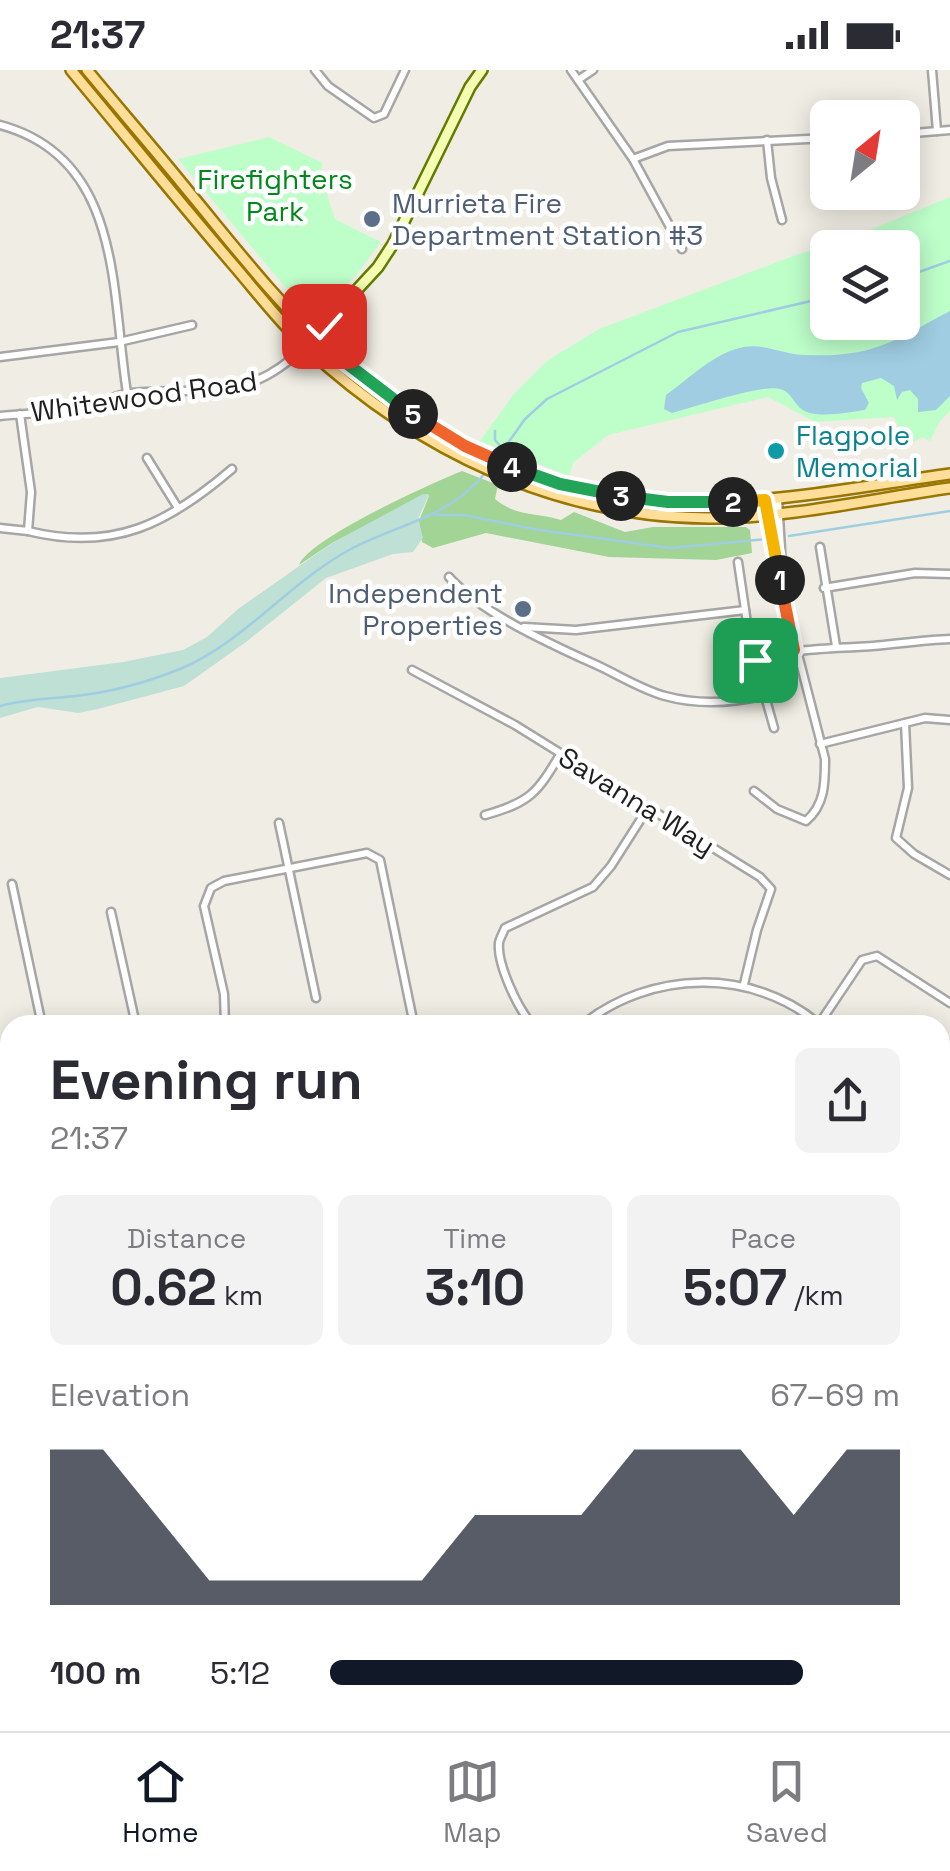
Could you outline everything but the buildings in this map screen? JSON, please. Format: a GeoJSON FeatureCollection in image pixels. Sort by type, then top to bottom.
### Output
{"type":"FeatureCollection","features":[{"type":"Feature","properties":{"kind":"main road"},"geometry":{"type":"LineString","coordinates":[[71,70],[212,241],[305,346],[389,415],[470,462],[558,497],[626,512],[712,518],[779,513],[950,488]]}},
{"type":"Feature","properties":{"kind":"main road"},"geometry":{"type":"LineString","coordinates":[[84,70],[314,336],[398,404],[480,453],[560,484],[668,502],[778,499],[950,474]]}},
{"type":"Feature","properties":{"kind":"main road","name":"Whitewood Road"},"geometry":{"type":"LineString","coordinates":[[305,346],[378,268],[482,70]]}},
{"type":"Feature","properties":{"kind":"street"},"geometry":{"type":"LineString","coordinates":[[315,70],[328,86],[374,118],[384,114],[405,70]]}},
{"type":"Feature","properties":{"kind":"street"},"geometry":{"type":"LineString","coordinates":[[571,70],[633,158],[682,249]]}},
{"type":"Feature","properties":{"kind":"street"},"geometry":{"type":"LineString","coordinates":[[578,80],[594,70]]}},
{"type":"Feature","properties":{"kind":"street"},"geometry":{"type":"LineString","coordinates":[[932,70],[938,130]]}},
{"type":"Feature","properties":{"kind":"street"},"geometry":{"type":"LineString","coordinates":[[0,125],[28,132],[54,150],[78,176],[96,207],[109,251],[127,394]]}},
{"type":"Feature","properties":{"kind":"street"},"geometry":{"type":"LineString","coordinates":[[920,132],[950,130]]}},
{"type":"Feature","properties":{"kind":"street"},"geometry":{"type":"LineString","coordinates":[[633,158],[668,146],[810,139]]}},
{"type":"Feature","properties":{"kind":"street"},"geometry":{"type":"LineString","coordinates":[[766,140],[782,220]]}},
{"type":"Feature","properties":{"kind":"street"},"geometry":{"type":"LineString","coordinates":[[0,357],[119,342],[192,325]]}},
{"type":"Feature","properties":{"kind":"street","name":"Whitewood Road"},"geometry":{"type":"LineString","coordinates":[[0,416],[84,407],[127,394],[199,392],[246,385],[277,372],[305,346]]}},
{"type":"Feature","properties":{"kind":"street"},"geometry":{"type":"LineString","coordinates":[[20,414],[31,492],[28,531]]}},
{"type":"Feature","properties":{"kind":"street"},"geometry":{"type":"LineString","coordinates":[[147,458],[178,508]]}},
{"type":"Feature","properties":{"kind":"street"},"geometry":{"type":"LineString","coordinates":[[0,528],[60,539],[107,537],[141,530],[203,494],[232,469]]}},
{"type":"Feature","properties":{"kind":"street"},"geometry":{"type":"LineString","coordinates":[[754,791],[777,808],[806,821],[818,811],[825,786],[825,759],[794,650],[783,589],[778,499]]}},
{"type":"Feature","properties":{"kind":"street"},"geometry":{"type":"LineString","coordinates":[[765,500],[774,565],[783,589]]}},
{"type":"Feature","properties":{"kind":"street"},"geometry":{"type":"LineString","coordinates":[[820,547],[836,646]]}},
{"type":"Feature","properties":{"kind":"street"},"geometry":{"type":"LineString","coordinates":[[738,562],[755,660],[774,728]]}},
{"type":"Feature","properties":{"kind":"street"},"geometry":{"type":"LineString","coordinates":[[824,588],[915,573],[950,574]]}},
{"type":"Feature","properties":{"kind":"street"},"geometry":{"type":"LineString","coordinates":[[448,577],[463,594],[522,627],[665,696],[708,702],[765,695]]}},
{"type":"Feature","properties":{"kind":"street"},"geometry":{"type":"LineString","coordinates":[[522,627],[576,630],[745,610]]}},
{"type":"Feature","properties":{"kind":"street"},"geometry":{"type":"LineString","coordinates":[[755,660],[794,650],[950,639]]}},
{"type":"Feature","properties":{"kind":"street","name":"Savanna Way"},"geometry":{"type":"LineString","coordinates":[[412,670],[560,753],[760,878],[771,889],[756,930],[744,984]]}},
{"type":"Feature","properties":{"kind":"street"},"geometry":{"type":"LineString","coordinates":[[820,744],[925,718],[950,720]]}},
{"type":"Feature","properties":{"kind":"street"},"geometry":{"type":"LineString","coordinates":[[904,723],[908,788],[896,838],[914,854],[950,875]]}},
{"type":"Feature","properties":{"kind":"street"},"geometry":{"type":"LineString","coordinates":[[486,815],[520,806],[536,791],[560,753]]}},
{"type":"Feature","properties":{"kind":"street"},"geometry":{"type":"LineString","coordinates":[[526,1015],[512,992],[503,964],[498,942],[505,928],[593,887],[648,808]]}},
{"type":"Feature","properties":{"kind":"street"},"geometry":{"type":"LineString","coordinates":[[279,823],[316,998]]}},
{"type":"Feature","properties":{"kind":"street"},"geometry":{"type":"LineString","coordinates":[[225,1015],[224,994],[204,906],[211,888],[224,881],[367,853],[380,860],[412,1015]]}},
{"type":"Feature","properties":{"kind":"street"},"geometry":{"type":"LineString","coordinates":[[12,884],[40,1015]]}},
{"type":"Feature","properties":{"kind":"street"},"geometry":{"type":"LineString","coordinates":[[111,912],[134,1015]]}},
{"type":"Feature","properties":{"kind":"street"},"geometry":{"type":"LineString","coordinates":[[826,1015],[862,960],[877,956],[950,1003]]}},
{"type":"Feature","properties":{"kind":"street"},"geometry":{"type":"LineString","coordinates":[[595,1015],[632,996],[667,986],[711,982],[744,984],[805,1015]]}},
{"type":"Feature","properties":{"kind":"green space","name":"Firefighters Park"},"geometry":{"type":"Polygon","coordinates":[[[269,137],[323,163],[320,173],[335,219],[381,242],[319,314],[307,313],[178,159],[269,137]]]}},
{"type":"Feature","properties":{"kind":"green space"},"geometry":{"type":"Polygon","coordinates":[[[950,197],[950,411],[930,441],[922,437],[914,442],[903,439],[894,417],[815,422],[768,397],[608,435],[573,463],[569,476],[480,441],[513,395],[547,361],[599,329],[810,251],[810,340],[920,340],[920,230],[870,230],[950,197]]]}},
{"type":"Feature","properties":{"kind":"green space"},"geometry":{"type":"Polygon","coordinates":[[[462,471],[498,485],[495,499],[503,505],[561,520],[574,512],[625,532],[653,527],[746,527],[750,530],[752,553],[716,560],[609,557],[486,533],[433,548],[422,542],[419,521],[427,494],[332,543],[299,565],[307,554],[347,527],[462,471]]]}},
{"type":"Feature","properties":{"kind":"shaded area"},"geometry":{"type":"Polygon","coordinates":[[[950,311],[950,396],[936,410],[918,412],[918,399],[910,390],[902,392],[897,400],[894,386],[881,378],[862,383],[869,403],[865,410],[851,412],[809,413],[784,391],[771,388],[672,413],[664,409],[666,395],[733,350],[752,346],[797,354],[849,354],[893,340],[920,340],[920,327],[950,311]]]}},
{"type":"Feature","properties":{"kind":"shaded area"},"geometry":{"type":"Polygon","coordinates":[[[423,494],[429,495],[418,519],[423,538],[413,552],[393,554],[326,578],[184,686],[78,713],[38,707],[0,718],[0,678],[183,650],[207,637],[238,609],[332,543],[423,494]]]}},
{"type":"Feature","properties":{"kind":"waterway"},"geometry":{"type":"LineString","coordinates":[[920,272],[950,261]]}},
{"type":"Feature","properties":{"kind":"waterway"},"geometry":{"type":"LineString","coordinates":[[498,457],[525,419],[547,399],[678,332],[810,301]]}},
{"type":"Feature","properties":{"kind":"waterway"},"geometry":{"type":"LineString","coordinates":[[495,431],[495,440],[503,449]]}},
{"type":"Feature","properties":{"kind":"waterway"},"geometry":{"type":"LineString","coordinates":[[0,706],[108,691],[180,669],[225,644],[327,563],[440,510],[487,471]]}},
{"type":"Feature","properties":{"kind":"waterway"},"geometry":{"type":"LineString","coordinates":[[789,536],[950,511]]}},
{"type":"Feature","properties":{"kind":"waterway"},"geometry":{"type":"LineString","coordinates":[[436,515],[464,515],[539,530],[671,548],[767,539]]}},
{"type":"Feature","properties":{"kind":"place","name":"Murrieta Fire Department Station #3"},"geometry":{"type":"Point","coordinates":[372,219]}},
{"type":"Feature","properties":{"kind":"place","name":"Flagpole Memorial"},"geometry":{"type":"Point","coordinates":[776,451]}},
{"type":"Feature","properties":{"kind":"place","name":"Independent Properties"},"geometry":{"type":"Point","coordinates":[523,609]}},
{"type":"Feature","properties":{"kind":"route"},"geometry":{"type":"LineString","coordinates":[[324,326],[314,336],[372,386],[465,446],[510,466],[577,488],[639,499],[765,500],[774,565],[783,589],[794,650],[755,660]]}}]}
